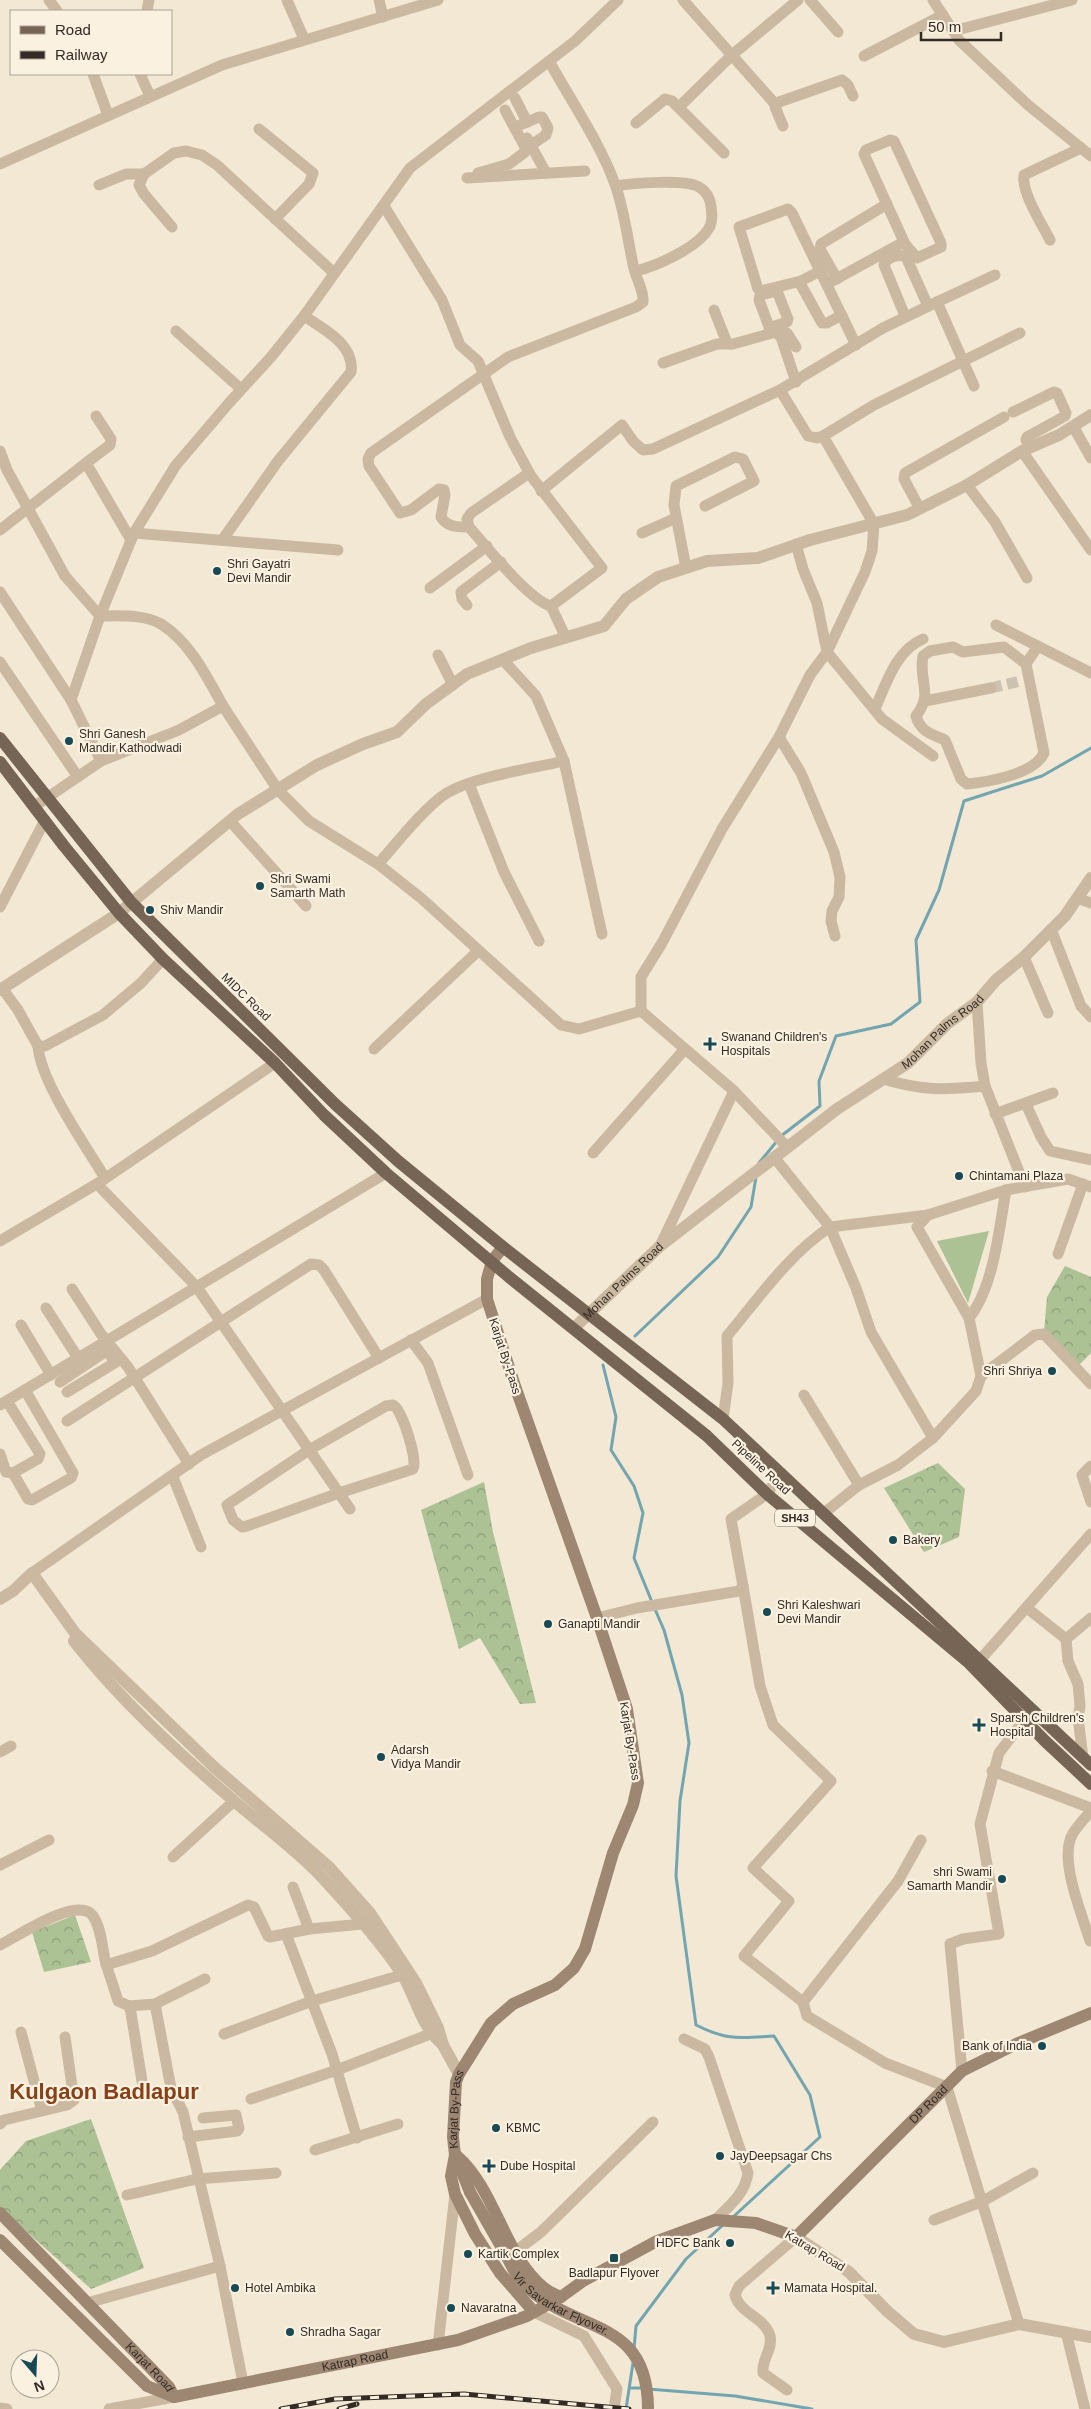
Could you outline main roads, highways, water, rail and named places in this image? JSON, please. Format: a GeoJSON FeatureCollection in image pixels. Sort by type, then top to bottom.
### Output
{"type":"FeatureCollection","features":[{"type":"Feature","properties":{"kind":"main road","name":"MIDC Road"},"geometry":{"type":"LineString","coordinates":[[0,738],[48,797],[76,836],[131,902],[335,1104],[398,1161],[503,1247]]}},
{"type":"Feature","properties":{"kind":"main road"},"geometry":{"type":"LineString","coordinates":[[0,762],[119,913],[163,959],[275,1063],[324,1115],[386,1174],[492,1261]]}},
{"type":"Feature","properties":{"kind":"main road","name":"Karjat By-Pass"},"geometry":{"type":"LineString","coordinates":[[470,2192],[455,2155],[453,2137],[456,2082],[459,2074],[491,2023],[513,2004],[555,1985],[574,1968],[585,1949],[613,1854],[633,1805],[638,1782],[627,1709],[515,1386],[487,1299],[487,1279],[492,1261],[503,1247]]}},
{"type":"Feature","properties":{"kind":"main road","name":"Pipeline Road"},"geometry":{"type":"LineString","coordinates":[[503,1247],[723,1419],[1087,1762]]}},
{"type":"Feature","properties":{"kind":"main road","name":"Pipeline Road"},"geometry":{"type":"LineString","coordinates":[[492,1261],[707,1436],[767,1494],[968,1663],[1091,1784]]}},
{"type":"Feature","properties":{"kind":"main road","name":"DP Road"},"geometry":{"type":"LineString","coordinates":[[796,2237],[962,2071],[1016,2044],[1091,2014]]}},
{"type":"Feature","properties":{"kind":"main road"},"geometry":{"type":"LineString","coordinates":[[534,2312],[500,2273],[475,2234],[454,2194],[451,2176],[455,2155],[470,2167],[516,2251],[544,2289],[561,2297]]}},
{"type":"Feature","properties":{"kind":"main road","name":"Vir Savarkar Flyover."},"geometry":{"type":"LineString","coordinates":[[470,2192],[520,2280],[526,2286],[539,2298],[572,2316],[615,2334],[629,2346],[642,2367],[646,2382],[648,2409]]}},
{"type":"Feature","properties":{"kind":"main road","name":"Karjat Road"},"geometry":{"type":"LineString","coordinates":[[0,2213],[169,2387],[174,2397]]}},
{"type":"Feature","properties":{"kind":"main road","name":"Katrap Road"},"geometry":{"type":"LineString","coordinates":[[174,2397],[438,2345],[534,2312],[561,2297],[582,2282],[655,2242],[718,2220],[756,2224],[796,2237]]}},
{"type":"Feature","properties":{"kind":"main road","name":"Karjat Road"},"geometry":{"type":"LineString","coordinates":[[0,2240],[147,2386],[174,2397]]}},
{"type":"Feature","properties":{"kind":"waterway"},"geometry":{"type":"LineString","coordinates":[[781,1136],[820,1106],[819,1081],[836,1036],[891,1024],[920,1002],[916,940],[939,890],[964,801],[1042,776],[1091,748]]}},
{"type":"Feature","properties":{"kind":"waterway"},"geometry":{"type":"LineString","coordinates":[[759,1163],[777,1141]]}},
{"type":"Feature","properties":{"kind":"waterway"},"geometry":{"type":"LineString","coordinates":[[635,1336],[718,1257],[751,1207],[756,1177]]}},
{"type":"Feature","properties":{"kind":"waterway"},"geometry":{"type":"LineString","coordinates":[[603,1365],[616,1417],[611,1450],[634,1486],[643,1513],[634,1558],[652,1602]]}},
{"type":"Feature","properties":{"kind":"waterway"},"geometry":{"type":"LineString","coordinates":[[654,1607],[664,1630],[682,1695],[689,1743],[680,1801],[676,1876],[696,2025],[726,2036],[774,2036],[810,2095],[820,2137],[733,2217]]}},
{"type":"Feature","properties":{"kind":"waterway"},"geometry":{"type":"LineString","coordinates":[[634,2349],[636,2326],[686,2259],[724,2224]]}},
{"type":"Feature","properties":{"kind":"waterway"},"geometry":{"type":"LineString","coordinates":[[626,2409],[633,2363]]}},
{"type":"Feature","properties":{"kind":"waterway"},"geometry":{"type":"LineString","coordinates":[[630,2388],[642,2388]]}},
{"type":"Feature","properties":{"kind":"waterway"},"geometry":{"type":"LineString","coordinates":[[648,2389],[735,2396],[812,2409]]}},
{"type":"Feature","properties":{"kind":"tunnel"},"geometry":{"type":"LineString","coordinates":[[991,688],[1020,681]]}},
{"type":"Feature","properties":{"kind":"railway"},"geometry":{"type":"LineString","coordinates":[[281,2409],[335,2399],[464,2394],[629,2409]]}},
{"type":"Feature","properties":{"kind":"railway"},"geometry":{"type":"LineString","coordinates":[[339,2409],[357,2404]]}},
{"type":"Feature","properties":{"kind":"place","name":"Shri Gayatri Devi Mandir"},"geometry":{"type":"Point","coordinates":[217,571]}},
{"type":"Feature","properties":{"kind":"place","name":"Shri Ganesh Mandir Kathodwadi"},"geometry":{"type":"Point","coordinates":[69,741]}},
{"type":"Feature","properties":{"kind":"place","name":"Shri Swami Samarth Math"},"geometry":{"type":"Point","coordinates":[260,886]}},
{"type":"Feature","properties":{"kind":"place","name":"Shiv Mandir"},"geometry":{"type":"Point","coordinates":[150,910]}},
{"type":"Feature","properties":{"kind":"place","name":"Swanand Children's Hospitals"},"geometry":{"type":"Point","coordinates":[710,1044]}},
{"type":"Feature","properties":{"kind":"place","name":"Chintamani Plaza"},"geometry":{"type":"Point","coordinates":[959,1176]}},
{"type":"Feature","properties":{"kind":"place","name":"Shri Shriya"},"geometry":{"type":"Point","coordinates":[1052,1371]}},
{"type":"Feature","properties":{"kind":"place","name":"Bakery"},"geometry":{"type":"Point","coordinates":[893,1540]}},
{"type":"Feature","properties":{"kind":"place","name":"Shri Kaleshwari Devi Mandir"},"geometry":{"type":"Point","coordinates":[767,1612]}},
{"type":"Feature","properties":{"kind":"place","name":"Ganapti Mandir"},"geometry":{"type":"Point","coordinates":[548,1624]}},
{"type":"Feature","properties":{"kind":"place","name":"Sparsh Children's Hospital"},"geometry":{"type":"Point","coordinates":[979,1725]}},
{"type":"Feature","properties":{"kind":"place","name":"Adarsh Vidya Mandir"},"geometry":{"type":"Point","coordinates":[381,1757]}},
{"type":"Feature","properties":{"kind":"place","name":"shri Swami Samarth Mandir"},"geometry":{"type":"Point","coordinates":[1002,1879]}},
{"type":"Feature","properties":{"kind":"place","name":"Bank of India"},"geometry":{"type":"Point","coordinates":[1042,2046]}},
{"type":"Feature","properties":{"kind":"place","name":"KBMC"},"geometry":{"type":"Point","coordinates":[496,2128]}},
{"type":"Feature","properties":{"kind":"place","name":"JayDeepsagar Chs"},"geometry":{"type":"Point","coordinates":[720,2156]}},
{"type":"Feature","properties":{"kind":"place","name":"Dube Hospital"},"geometry":{"type":"Point","coordinates":[489,2166]}},
{"type":"Feature","properties":{"kind":"place","name":"HDFC Bank"},"geometry":{"type":"Point","coordinates":[730,2243]}},
{"type":"Feature","properties":{"kind":"place","name":"Kartik Complex"},"geometry":{"type":"Point","coordinates":[468,2254]}},
{"type":"Feature","properties":{"kind":"place","name":"Badlapur Flyover"},"geometry":{"type":"Point","coordinates":[614,2258]}},
{"type":"Feature","properties":{"kind":"place","name":"Hotel Ambika"},"geometry":{"type":"Point","coordinates":[235,2288]}},
{"type":"Feature","properties":{"kind":"place","name":"Mamata Hospital."},"geometry":{"type":"Point","coordinates":[773,2288]}},
{"type":"Feature","properties":{"kind":"place","name":"Navaratna"},"geometry":{"type":"Point","coordinates":[451,2308]}},
{"type":"Feature","properties":{"kind":"place","name":"Shradha Sagar"},"geometry":{"type":"Point","coordinates":[290,2332]}},
{"type":"Feature","properties":{"kind":"district","name":"Kulgaon Badlapur"},"geometry":{"type":"Point","coordinates":[104,2091]}}]}
